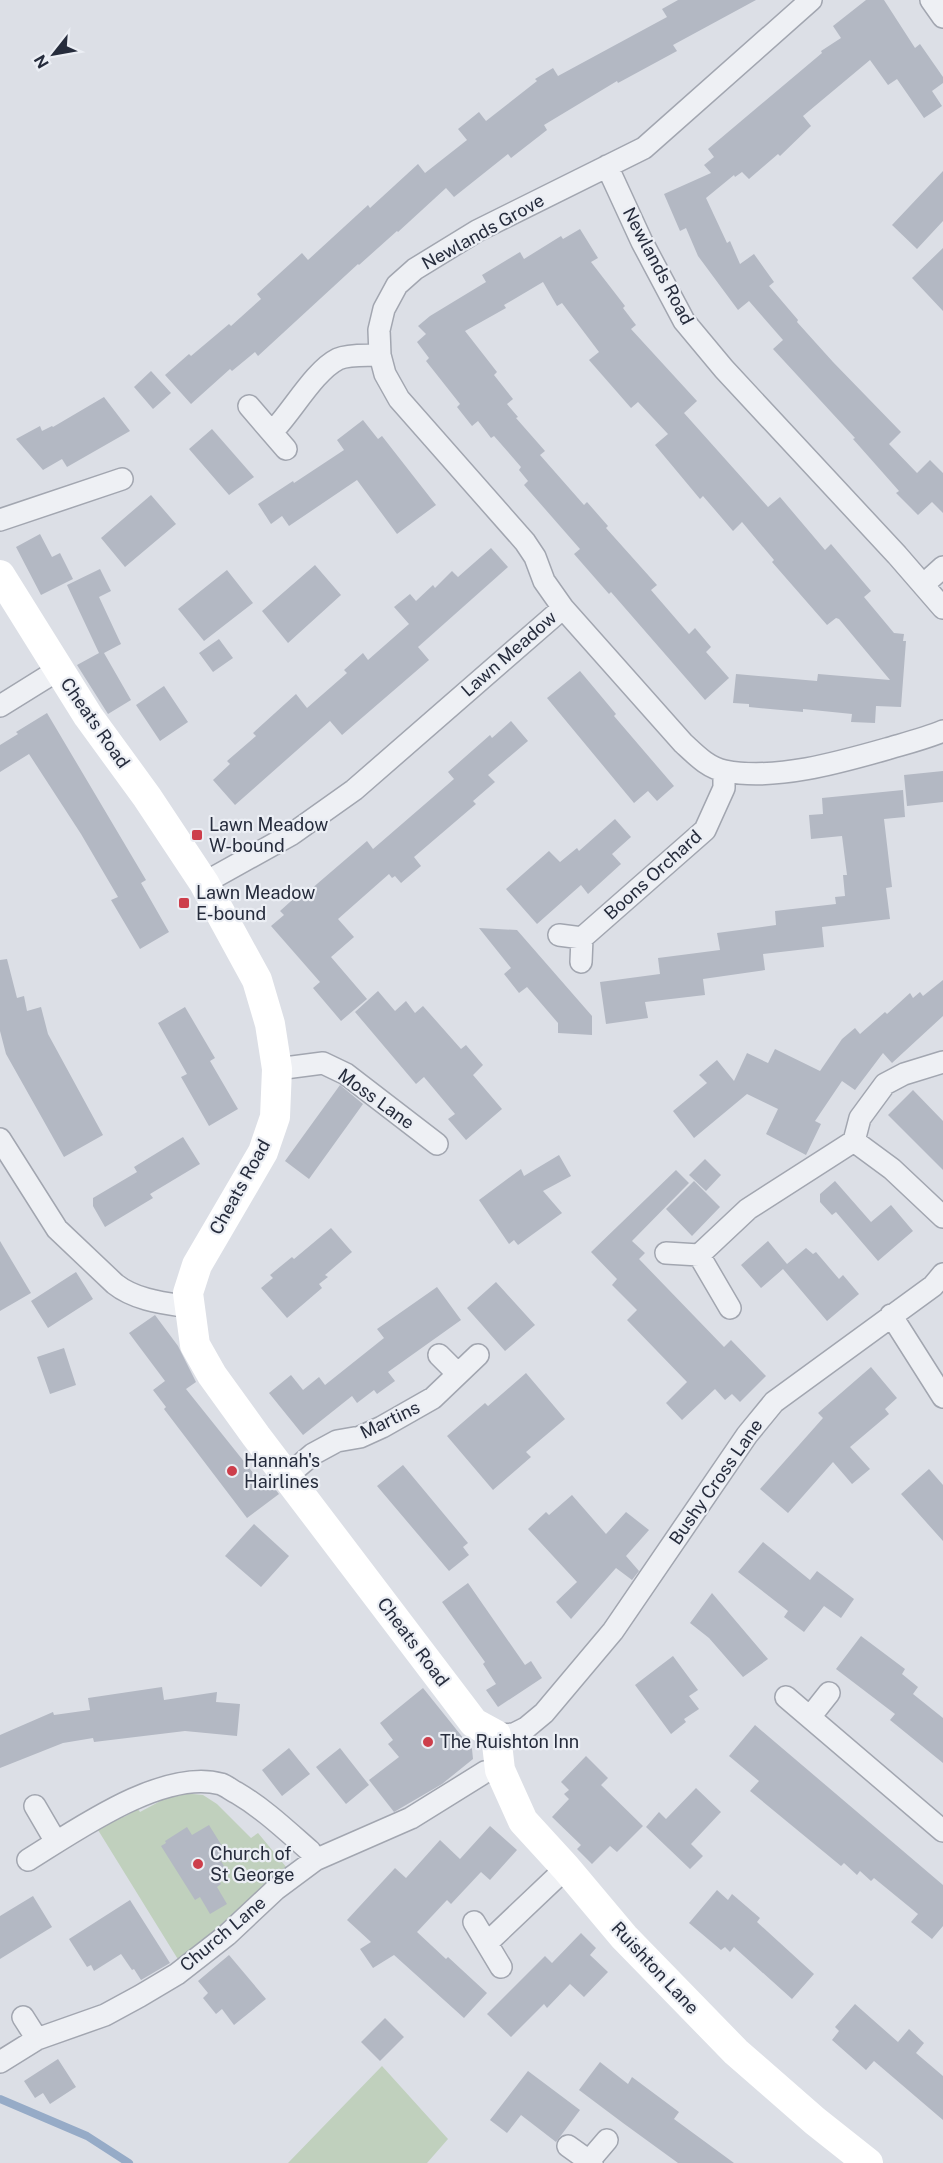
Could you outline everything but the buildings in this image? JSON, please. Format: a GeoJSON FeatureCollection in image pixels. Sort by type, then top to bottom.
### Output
{"type":"FeatureCollection","features":[{"type":"Feature","properties":{"kind":"street"},"geometry":{"type":"LineString","coordinates":[[607,166],[644,148],[811,0]]}},
{"type":"Feature","properties":{"kind":"street"},"geometry":{"type":"LineString","coordinates":[[931,0],[943,17]]}},
{"type":"Feature","properties":{"kind":"street","name":"Newlands Grove"},"geometry":{"type":"LineString","coordinates":[[563,608],[544,581],[535,557],[525,542],[399,399],[385,374],[380,355],[379,330],[384,309],[397,285],[415,269],[477,231],[607,166]]}},
{"type":"Feature","properties":{"kind":"street","name":"Newlands Road"},"geometry":{"type":"LineString","coordinates":[[607,166],[642,242],[684,321],[724,369],[943,608]]}},
{"type":"Feature","properties":{"kind":"street"},"geometry":{"type":"LineString","coordinates":[[272,432],[284,420],[318,375],[339,359],[380,355]]}},
{"type":"Feature","properties":{"kind":"street"},"geometry":{"type":"LineString","coordinates":[[249,406],[286,449]]}},
{"type":"Feature","properties":{"kind":"street"},"geometry":{"type":"LineString","coordinates":[[0,520],[122,479]]}},
{"type":"Feature","properties":{"kind":"street"},"geometry":{"type":"LineString","coordinates":[[923,585],[943,567]]}},
{"type":"Feature","properties":{"kind":"street","name":"Cheats Road"},"geometry":{"type":"LineString","coordinates":[[0,575],[58,670],[204,883],[257,980],[270,1024],[277,1069],[275,1117],[263,1152],[197,1264],[188,1293],[195,1345],[212,1375],[286,1476],[474,1723],[496,1735]]}},
{"type":"Feature","properties":{"kind":"street","name":"Lawn Meadow"},"geometry":{"type":"LineString","coordinates":[[204,883],[292,834],[354,790],[563,608],[683,743],[703,762],[724,771],[768,773],[803,769],[842,761],[943,731]]}},
{"type":"Feature","properties":{"kind":"street"},"geometry":{"type":"LineString","coordinates":[[0,706],[58,670]]}},
{"type":"Feature","properties":{"kind":"street","name":"Boons Orchard"},"geometry":{"type":"LineString","coordinates":[[582,938],[705,830],[724,788],[724,771]]}},
{"type":"Feature","properties":{"kind":"street"},"geometry":{"type":"LineString","coordinates":[[559,935],[582,938],[581,962]]}},
{"type":"Feature","properties":{"kind":"street"},"geometry":{"type":"LineString","coordinates":[[666,1253],[699,1255],[748,1209],[854,1141],[860,1118],[885,1084],[904,1074],[943,1062]]}},
{"type":"Feature","properties":{"kind":"street","name":"Moss Lane"},"geometry":{"type":"LineString","coordinates":[[277,1069],[323,1063],[346,1074],[437,1144]]}},
{"type":"Feature","properties":{"kind":"street"},"geometry":{"type":"LineString","coordinates":[[0,1139],[57,1229],[115,1284],[124,1291],[147,1300],[189,1307]]}},
{"type":"Feature","properties":{"kind":"street"},"geometry":{"type":"LineString","coordinates":[[854,1141],[892,1169],[943,1217]]}},
{"type":"Feature","properties":{"kind":"street"},"geometry":{"type":"LineString","coordinates":[[699,1255],[730,1308]]}},
{"type":"Feature","properties":{"kind":"street","name":"Bushy Cross Lane"},"geometry":{"type":"LineString","coordinates":[[496,1735],[514,1734],[526,1728],[544,1713],[613,1630],[747,1435],[774,1402],[933,1286],[943,1274]]}},
{"type":"Feature","properties":{"kind":"street"},"geometry":{"type":"LineString","coordinates":[[891,1316],[943,1397]]}},
{"type":"Feature","properties":{"kind":"street"},"geometry":{"type":"LineString","coordinates":[[439,1355],[458,1374]]}},
{"type":"Feature","properties":{"kind":"street","name":"Martins"},"geometry":{"type":"LineString","coordinates":[[286,1476],[313,1454],[337,1441],[360,1437],[404,1416],[433,1398],[477,1355]]}},
{"type":"Feature","properties":{"kind":"street"},"geometry":{"type":"LineString","coordinates":[[810,1717],[829,1693]]}},
{"type":"Feature","properties":{"kind":"street"},"geometry":{"type":"LineString","coordinates":[[786,1697],[943,1831]]}},
{"type":"Feature","properties":{"kind":"street","name":"Ruishton Lane"},"geometry":{"type":"LineString","coordinates":[[496,1735],[500,1770],[523,1821],[624,1937],[736,2052],[867,2163]]}},
{"type":"Feature","properties":{"kind":"street","name":"Church Lane"},"geometry":{"type":"LineString","coordinates":[[0,2062],[37,2039],[105,2015],[177,1974],[227,1935],[276,1889],[315,1860],[411,1818],[485,1772],[500,1770]]}},
{"type":"Feature","properties":{"kind":"street"},"geometry":{"type":"LineString","coordinates":[[28,1860],[132,1799],[188,1782],[222,1784],[260,1807],[310,1851],[315,1860]]}},
{"type":"Feature","properties":{"kind":"street"},"geometry":{"type":"LineString","coordinates":[[35,1806],[56,1842]]}},
{"type":"Feature","properties":{"kind":"street"},"geometry":{"type":"LineString","coordinates":[[487,1943],[566,1868]]}},
{"type":"Feature","properties":{"kind":"street"},"geometry":{"type":"LineString","coordinates":[[474,1922],[501,1967]]}},
{"type":"Feature","properties":{"kind":"street"},"geometry":{"type":"LineString","coordinates":[[23,2017],[37,2039]]}},
{"type":"Feature","properties":{"kind":"street"},"geometry":{"type":"LineString","coordinates":[[568,2146],[590,2162],[607,2140]]}},
{"type":"Feature","properties":{"kind":"green space"},"geometry":{"type":"Polygon","coordinates":[[[183,1793],[203,1795],[217,1804],[251,1838],[258,1833],[287,1868],[264,1892],[179,1961],[98,1830],[121,1815],[124,1817],[138,1809],[140,1812],[166,1798],[183,1793]]]}},
{"type":"Feature","properties":{"kind":"green space"},"geometry":{"type":"Polygon","coordinates":[[[382,2066],[448,2139],[427,2163],[288,2163],[382,2066]]]}},
{"type":"Feature","properties":{"kind":"waterway"},"geometry":{"type":"LineString","coordinates":[[0,2099],[87,2136],[129,2163]]}},
{"type":"Feature","properties":{"kind":"place","name":"Lawn Meadow W-bound"},"geometry":{"type":"Point","coordinates":[197,835]}},
{"type":"Feature","properties":{"kind":"place","name":"Lawn Meadow E-bound"},"geometry":{"type":"Point","coordinates":[184,903]}},
{"type":"Feature","properties":{"kind":"place","name":"Hannah's Hairlines"},"geometry":{"type":"Point","coordinates":[232,1471]}},
{"type":"Feature","properties":{"kind":"place","name":"The Ruishton Inn"},"geometry":{"type":"Point","coordinates":[428,1742]}},
{"type":"Feature","properties":{"kind":"place","name":"Church of St George"},"geometry":{"type":"Point","coordinates":[198,1864]}}]}
